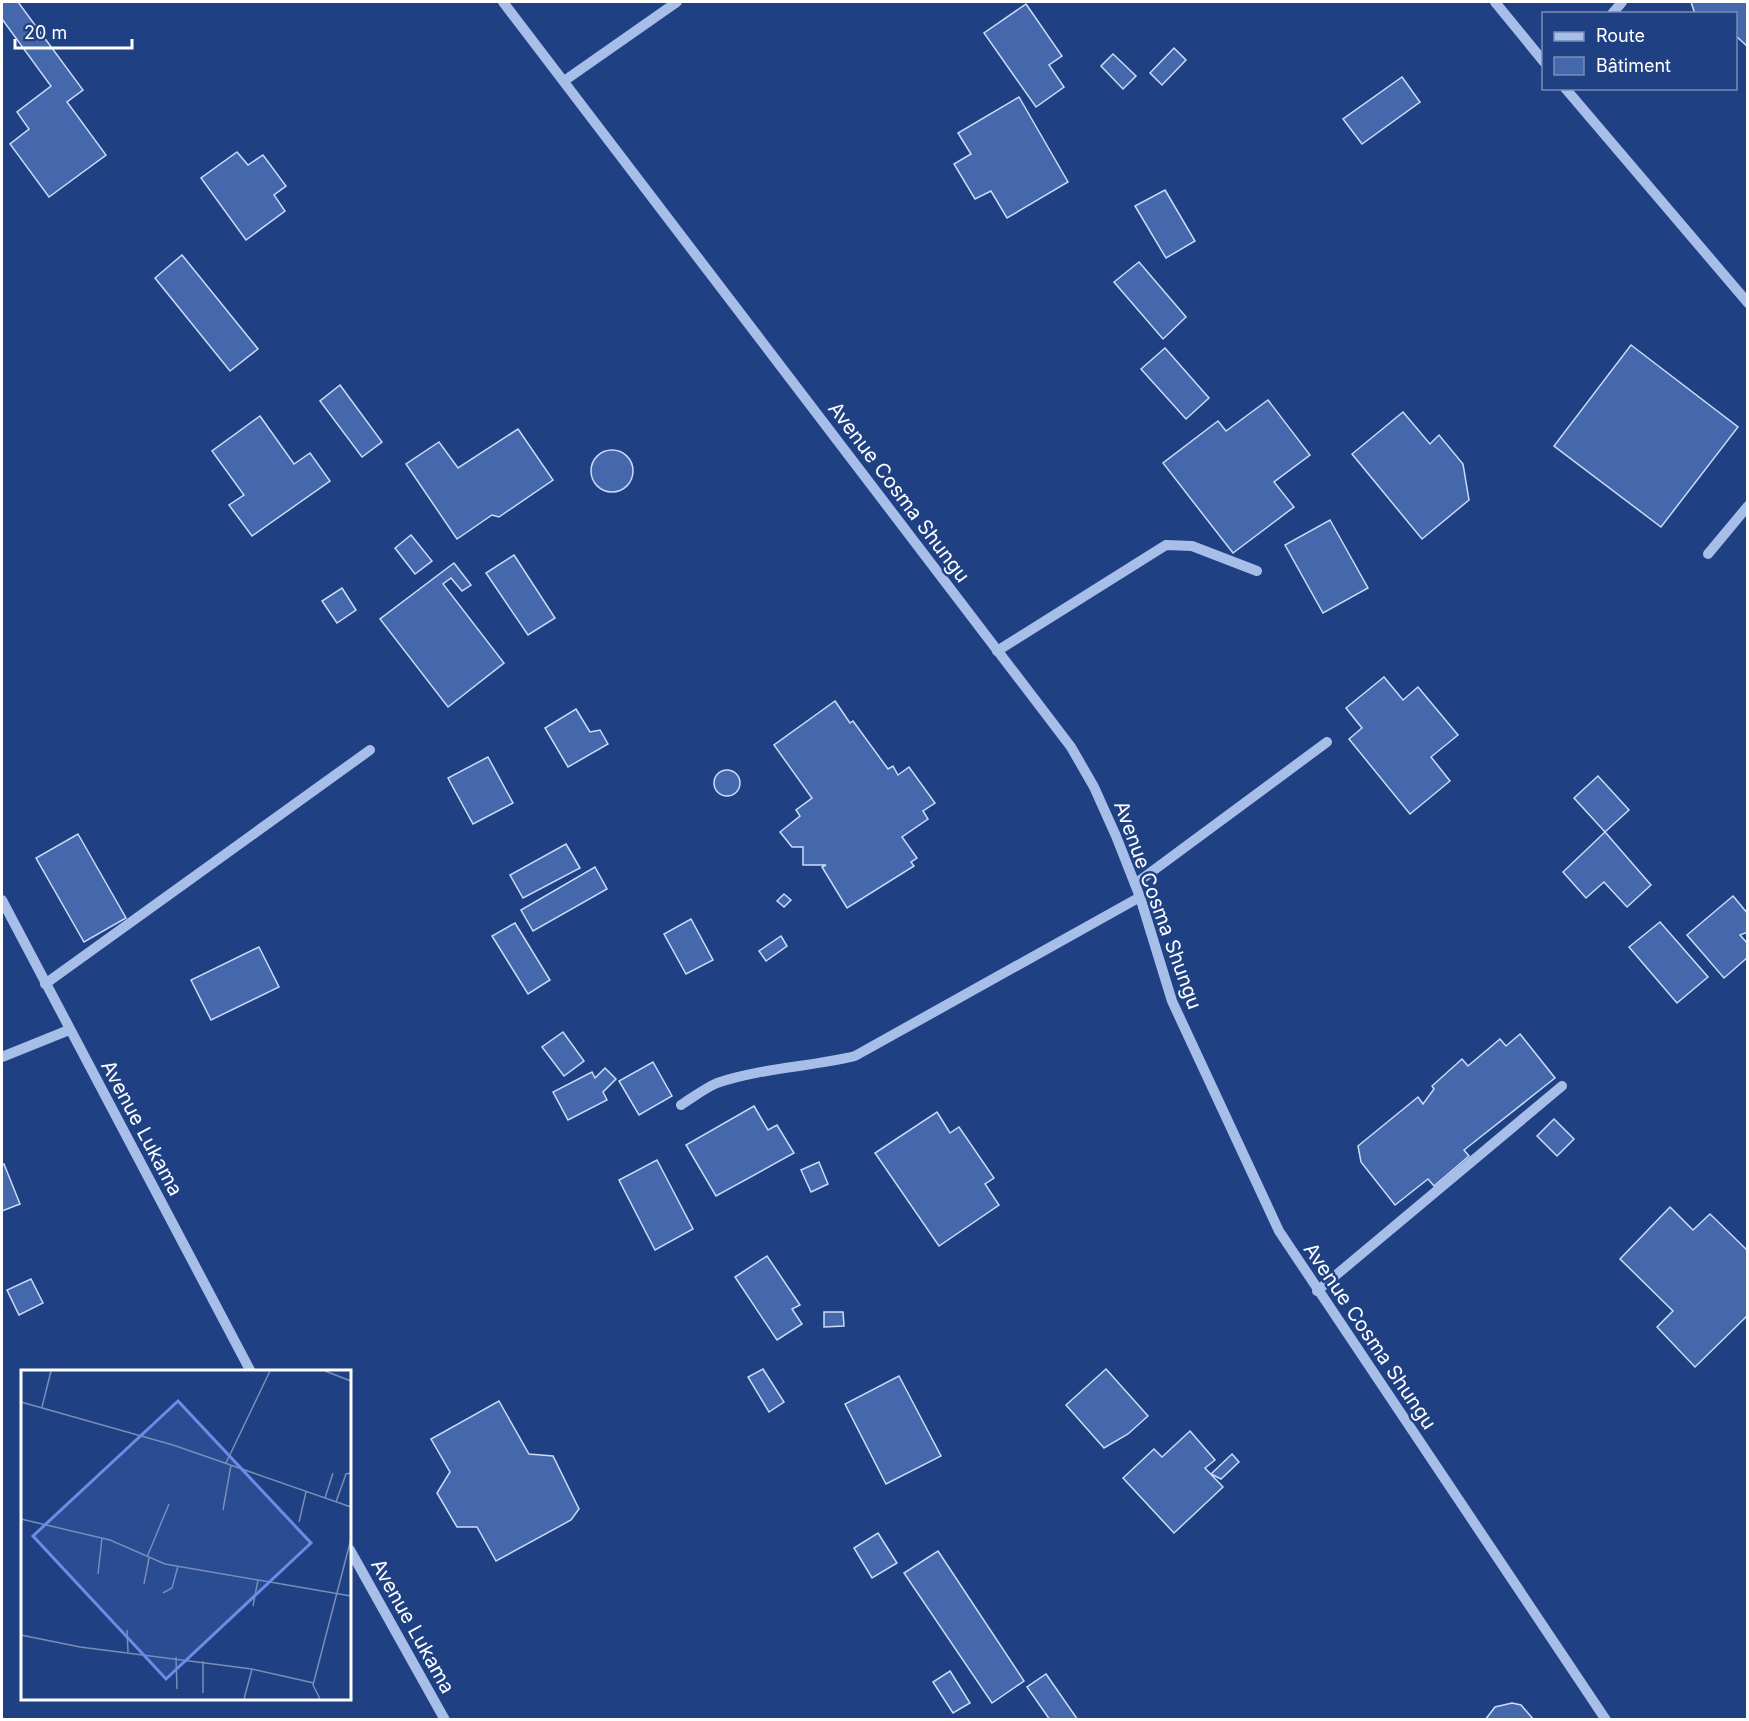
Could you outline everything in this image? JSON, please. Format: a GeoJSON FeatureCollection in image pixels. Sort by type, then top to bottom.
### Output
{"type":"FeatureCollection","features":[{"type":"Feature","properties":{"kind":"street","name":"Avenue Cosma Shungu"},"geometry":{"type":"LineString","coordinates":[[503,2],[1071,747],[1094,787],[1135,884],[1172,1001],[1279,1231],[1317,1291],[1606,1719]]}},
{"type":"Feature","properties":{"kind":"street"},"geometry":{"type":"LineString","coordinates":[[564,81],[677,2]]}},
{"type":"Feature","properties":{"kind":"street"},"geometry":{"type":"LineString","coordinates":[[1495,2],[1542,60]]}},
{"type":"Feature","properties":{"kind":"street"},"geometry":{"type":"LineString","coordinates":[[1567,90],[1748,303]]}},
{"type":"Feature","properties":{"kind":"street"},"geometry":{"type":"LineString","coordinates":[[1708,554],[1748,506]]}},
{"type":"Feature","properties":{"kind":"street"},"geometry":{"type":"LineString","coordinates":[[997,651],[1166,545],[1192,546],[1257,570]]}},
{"type":"Feature","properties":{"kind":"street"},"geometry":{"type":"LineString","coordinates":[[1135,884],[1327,742]]}},
{"type":"Feature","properties":{"kind":"street"},"geometry":{"type":"LineString","coordinates":[[45,984],[370,750]]}},
{"type":"Feature","properties":{"kind":"street"},"geometry":{"type":"LineString","coordinates":[[681,1106],[716,1084],[784,1068],[818,1065],[855,1056],[1140,897]]}},
{"type":"Feature","properties":{"kind":"street","name":"Avenue Lukama"},"geometry":{"type":"LineString","coordinates":[[2,900],[250,1370]]}},
{"type":"Feature","properties":{"kind":"street"},"geometry":{"type":"LineString","coordinates":[[2,1057],[69,1030]]}},
{"type":"Feature","properties":{"kind":"street"},"geometry":{"type":"LineString","coordinates":[[1317,1291],[1562,1086]]}},
{"type":"Feature","properties":{"kind":"street","name":"Avenue Lukama"},"geometry":{"type":"LineString","coordinates":[[351,1552],[445,1719]]}},
{"type":"Feature","properties":{"kind":"building"},"geometry":{"type":"Polygon","coordinates":[[[2,2],[18,2],[83,90],[67,102],[106,155],[49,197],[10,144],[29,129],[17,112],[51,86],[2,19],[2,2]]]}},
{"type":"Feature","properties":{"kind":"building"},"geometry":{"type":"Polygon","coordinates":[[[1691,2],[1748,2],[1747,46],[1737,37],[1737,12],[1694,12],[1691,2]]]}},
{"type":"Feature","properties":{"kind":"building"},"geometry":{"type":"Polygon","coordinates":[[[1026,4],[1062,56],[1049,65],[1064,87],[1036,107],[984,33],[1026,4]]]}},
{"type":"Feature","properties":{"kind":"building"},"geometry":{"type":"Polygon","coordinates":[[[1174,48],[1186,60],[1162,85],[1150,73],[1174,48]]]}},
{"type":"Feature","properties":{"kind":"building"},"geometry":{"type":"Polygon","coordinates":[[[1113,54],[1136,76],[1123,89],[1101,66],[1113,54]]]}},
{"type":"Feature","properties":{"kind":"building"},"geometry":{"type":"Polygon","coordinates":[[[1402,77],[1420,102],[1362,144],[1343,119],[1402,77]]]}},
{"type":"Feature","properties":{"kind":"building"},"geometry":{"type":"Polygon","coordinates":[[[1019,97],[1068,182],[1007,218],[991,191],[975,199],[954,164],[971,154],[958,133],[1019,97]]]}},
{"type":"Feature","properties":{"kind":"building"},"geometry":{"type":"Polygon","coordinates":[[[237,152],[248,165],[263,155],[286,186],[274,195],[285,211],[246,240],[201,178],[237,152]]]}},
{"type":"Feature","properties":{"kind":"building"},"geometry":{"type":"Polygon","coordinates":[[[1165,190],[1195,241],[1166,258],[1135,206],[1165,190]]]}},
{"type":"Feature","properties":{"kind":"building"},"geometry":{"type":"Polygon","coordinates":[[[182,255],[258,349],[230,371],[155,278],[182,255]]]}},
{"type":"Feature","properties":{"kind":"building"},"geometry":{"type":"Polygon","coordinates":[[[1139,262],[1186,317],[1163,339],[1114,282],[1139,262]]]}},
{"type":"Feature","properties":{"kind":"building"},"geometry":{"type":"Polygon","coordinates":[[[1631,345],[1738,427],[1661,527],[1554,446],[1631,345]]]}},
{"type":"Feature","properties":{"kind":"building"},"geometry":{"type":"Polygon","coordinates":[[[1165,348],[1209,398],[1186,419],[1141,369],[1165,348]]]}},
{"type":"Feature","properties":{"kind":"building"},"geometry":{"type":"Polygon","coordinates":[[[340,385],[382,442],[362,457],[320,401],[340,385]]]}},
{"type":"Feature","properties":{"kind":"building"},"geometry":{"type":"Polygon","coordinates":[[[1268,400],[1310,455],[1274,482],[1294,507],[1233,553],[1163,463],[1218,421],[1226,431],[1268,400]]]}},
{"type":"Feature","properties":{"kind":"building"},"geometry":{"type":"Polygon","coordinates":[[[1403,412],[1430,444],[1439,435],[1463,464],[1469,500],[1422,539],[1352,454],[1403,412]]]}},
{"type":"Feature","properties":{"kind":"building"},"geometry":{"type":"Polygon","coordinates":[[[260,416],[294,464],[310,453],[330,481],[252,536],[229,505],[244,495],[212,451],[260,416]]]}},
{"type":"Feature","properties":{"kind":"building"},"geometry":{"type":"Polygon","coordinates":[[[518,429],[553,480],[499,517],[492,515],[457,539],[406,464],[439,442],[458,468],[518,429]]]}},
{"type":"Feature","properties":{"kind":"building"},"geometry":{"type":"Polygon","coordinates":[[[612,450],[627,456],[633,471],[627,486],[612,492],[597,486],[591,471],[597,456],[612,450]]]}},
{"type":"Feature","properties":{"kind":"building"},"geometry":{"type":"Polygon","coordinates":[[[1330,520],[1368,588],[1323,613],[1285,545],[1330,520]]]}},
{"type":"Feature","properties":{"kind":"building"},"geometry":{"type":"Polygon","coordinates":[[[411,535],[432,561],[415,574],[395,548],[411,535]]]}},
{"type":"Feature","properties":{"kind":"building"},"geometry":{"type":"Polygon","coordinates":[[[514,555],[555,618],[528,635],[486,573],[514,555]]]}},
{"type":"Feature","properties":{"kind":"building"},"geometry":{"type":"Polygon","coordinates":[[[454,563],[471,585],[462,591],[451,578],[443,584],[504,663],[448,707],[380,619],[454,563]]]}},
{"type":"Feature","properties":{"kind":"building"},"geometry":{"type":"Polygon","coordinates":[[[342,588],[356,610],[337,623],[322,601],[342,588]]]}},
{"type":"Feature","properties":{"kind":"building"},"geometry":{"type":"Polygon","coordinates":[[[1384,677],[1403,700],[1418,687],[1458,735],[1431,757],[1450,781],[1410,814],[1349,739],[1362,728],[1346,708],[1384,677]]]}},
{"type":"Feature","properties":{"kind":"building"},"geometry":{"type":"Polygon","coordinates":[[[835,701],[850,723],[853,721],[888,769],[893,766],[898,775],[909,767],[935,803],[923,811],[928,819],[902,837],[917,858],[911,862],[914,866],[847,908],[822,867],[826,865],[803,865],[803,847],[792,847],[780,832],[800,816],[796,810],[812,798],[774,745],[835,701]]]}},
{"type":"Feature","properties":{"kind":"building"},"geometry":{"type":"Polygon","coordinates":[[[576,709],[590,732],[600,730],[608,744],[568,767],[545,728],[576,709]]]}},
{"type":"Feature","properties":{"kind":"building"},"geometry":{"type":"Polygon","coordinates":[[[488,757],[513,803],[473,824],[448,778],[488,757]]]}},
{"type":"Feature","properties":{"kind":"building"},"geometry":{"type":"Polygon","coordinates":[[[727,770],[736,774],[740,783],[736,792],[727,796],[718,792],[714,783],[718,774],[727,770]]]}},
{"type":"Feature","properties":{"kind":"building"},"geometry":{"type":"Polygon","coordinates":[[[1598,776],[1629,810],[1605,832],[1574,798],[1598,776]]]}},
{"type":"Feature","properties":{"kind":"building"},"geometry":{"type":"Polygon","coordinates":[[[1605,832],[1651,885],[1627,907],[1604,882],[1586,898],[1563,872],[1605,832]]]}},
{"type":"Feature","properties":{"kind":"building"},"geometry":{"type":"Polygon","coordinates":[[[78,834],[126,918],[84,942],[36,858],[78,834]]]}},
{"type":"Feature","properties":{"kind":"building"},"geometry":{"type":"Polygon","coordinates":[[[566,844],[580,868],[523,898],[510,875],[566,844]]]}},
{"type":"Feature","properties":{"kind":"building"},"geometry":{"type":"Polygon","coordinates":[[[595,867],[607,889],[533,931],[521,910],[595,867]]]}},
{"type":"Feature","properties":{"kind":"building"},"geometry":{"type":"Polygon","coordinates":[[[784,894],[791,900],[784,907],[777,901],[784,894]]]}},
{"type":"Feature","properties":{"kind":"building"},"geometry":{"type":"Polygon","coordinates":[[[1733,896],[1748,914],[1748,932],[1740,935],[1748,944],[1748,957],[1724,978],[1687,935],[1733,896]]]}},
{"type":"Feature","properties":{"kind":"building"},"geometry":{"type":"Polygon","coordinates":[[[691,919],[713,960],[686,974],[664,934],[691,919]]]}},
{"type":"Feature","properties":{"kind":"building"},"geometry":{"type":"Polygon","coordinates":[[[1660,922],[1708,977],[1677,1003],[1629,947],[1660,922]]]}},
{"type":"Feature","properties":{"kind":"building"},"geometry":{"type":"Polygon","coordinates":[[[515,923],[550,980],[528,994],[492,936],[515,923]]]}},
{"type":"Feature","properties":{"kind":"building"},"geometry":{"type":"Polygon","coordinates":[[[781,936],[787,946],[766,961],[759,951],[781,936]]]}},
{"type":"Feature","properties":{"kind":"building"},"geometry":{"type":"Polygon","coordinates":[[[259,947],[279,987],[211,1020],[191,980],[259,947]]]}},
{"type":"Feature","properties":{"kind":"building"},"geometry":{"type":"Polygon","coordinates":[[[563,1032],[584,1061],[564,1076],[542,1047],[563,1032]]]}},
{"type":"Feature","properties":{"kind":"building"},"geometry":{"type":"Polygon","coordinates":[[[1520,1034],[1555,1078],[1464,1150],[1469,1156],[1434,1186],[1428,1179],[1395,1205],[1361,1162],[1358,1146],[1418,1097],[1423,1104],[1434,1089],[1432,1086],[1462,1059],[1468,1066],[1500,1039],[1506,1046],[1520,1034]]]}},
{"type":"Feature","properties":{"kind":"building"},"geometry":{"type":"Polygon","coordinates":[[[653,1062],[672,1096],[639,1115],[619,1081],[653,1062]]]}},
{"type":"Feature","properties":{"kind":"building"},"geometry":{"type":"Polygon","coordinates":[[[605,1068],[616,1079],[603,1092],[607,1100],[568,1120],[553,1092],[592,1072],[595,1078],[605,1068]]]}},
{"type":"Feature","properties":{"kind":"building"},"geometry":{"type":"Polygon","coordinates":[[[754,1106],[768,1130],[777,1125],[794,1153],[716,1196],[686,1145],[754,1106]]]}},
{"type":"Feature","properties":{"kind":"building"},"geometry":{"type":"Polygon","coordinates":[[[937,1112],[950,1133],[959,1127],[994,1178],[985,1184],[999,1205],[939,1246],[875,1153],[937,1112]]]}},
{"type":"Feature","properties":{"kind":"building"},"geometry":{"type":"Polygon","coordinates":[[[1554,1119],[1574,1139],[1557,1156],[1537,1136],[1554,1119]]]}},
{"type":"Feature","properties":{"kind":"building"},"geometry":{"type":"Polygon","coordinates":[[[657,1160],[693,1229],[655,1250],[619,1180],[657,1160]]]}},
{"type":"Feature","properties":{"kind":"building"},"geometry":{"type":"Polygon","coordinates":[[[819,1162],[828,1184],[811,1192],[801,1170],[819,1162]]]}},
{"type":"Feature","properties":{"kind":"building"},"geometry":{"type":"Polygon","coordinates":[[[4,1164],[20,1204],[2,1211],[2,1165],[4,1164]]]}},
{"type":"Feature","properties":{"kind":"building"},"geometry":{"type":"Polygon","coordinates":[[[1670,1207],[1693,1230],[1710,1214],[1748,1251],[1748,1315],[1695,1367],[1657,1327],[1673,1311],[1620,1259],[1670,1207]]]}},
{"type":"Feature","properties":{"kind":"building"},"geometry":{"type":"Polygon","coordinates":[[[767,1256],[800,1305],[792,1309],[802,1324],[777,1340],[735,1277],[767,1256]]]}},
{"type":"Feature","properties":{"kind":"building"},"geometry":{"type":"Polygon","coordinates":[[[31,1279],[43,1303],[19,1315],[7,1290],[31,1279]]]}},
{"type":"Feature","properties":{"kind":"building"},"geometry":{"type":"Polygon","coordinates":[[[824,1312],[843,1312],[844,1326],[824,1327],[824,1312]]]}},
{"type":"Feature","properties":{"kind":"building"},"geometry":{"type":"Polygon","coordinates":[[[763,1369],[784,1402],[769,1412],[748,1377],[763,1369]]]}},
{"type":"Feature","properties":{"kind":"building"},"geometry":{"type":"Polygon","coordinates":[[[1106,1369],[1148,1416],[1128,1434],[1104,1448],[1066,1405],[1106,1369]]]}},
{"type":"Feature","properties":{"kind":"building"},"geometry":{"type":"Polygon","coordinates":[[[899,1376],[941,1456],[886,1484],[845,1404],[899,1376]]]}},
{"type":"Feature","properties":{"kind":"building"},"geometry":{"type":"Polygon","coordinates":[[[499,1401],[529,1454],[553,1456],[579,1509],[571,1520],[496,1561],[477,1527],[457,1527],[437,1493],[450,1472],[431,1439],[499,1401]]]}},
{"type":"Feature","properties":{"kind":"building"},"geometry":{"type":"Polygon","coordinates":[[[1190,1431],[1215,1460],[1205,1468],[1223,1487],[1174,1533],[1123,1478],[1154,1449],[1162,1457],[1190,1431]]]}},
{"type":"Feature","properties":{"kind":"building"},"geometry":{"type":"Polygon","coordinates":[[[1232,1454],[1239,1462],[1221,1479],[1211,1474],[1232,1454]]]}},
{"type":"Feature","properties":{"kind":"building"},"geometry":{"type":"Polygon","coordinates":[[[878,1533],[897,1563],[872,1578],[854,1548],[878,1533]]]}},
{"type":"Feature","properties":{"kind":"building"},"geometry":{"type":"Polygon","coordinates":[[[938,1551],[1024,1681],[992,1703],[904,1573],[938,1551]]]}},
{"type":"Feature","properties":{"kind":"building"},"geometry":{"type":"Polygon","coordinates":[[[950,1671],[970,1703],[953,1713],[933,1682],[950,1671]]]}},
{"type":"Feature","properties":{"kind":"building"},"geometry":{"type":"Polygon","coordinates":[[[1046,1674],[1078,1720],[1050,1720],[1027,1687],[1046,1674]]]}},
{"type":"Feature","properties":{"kind":"building"},"geometry":{"type":"Polygon","coordinates":[[[1512,1703],[1521,1705],[1534,1720],[1485,1720],[1495,1707],[1512,1703]]]}}]}
